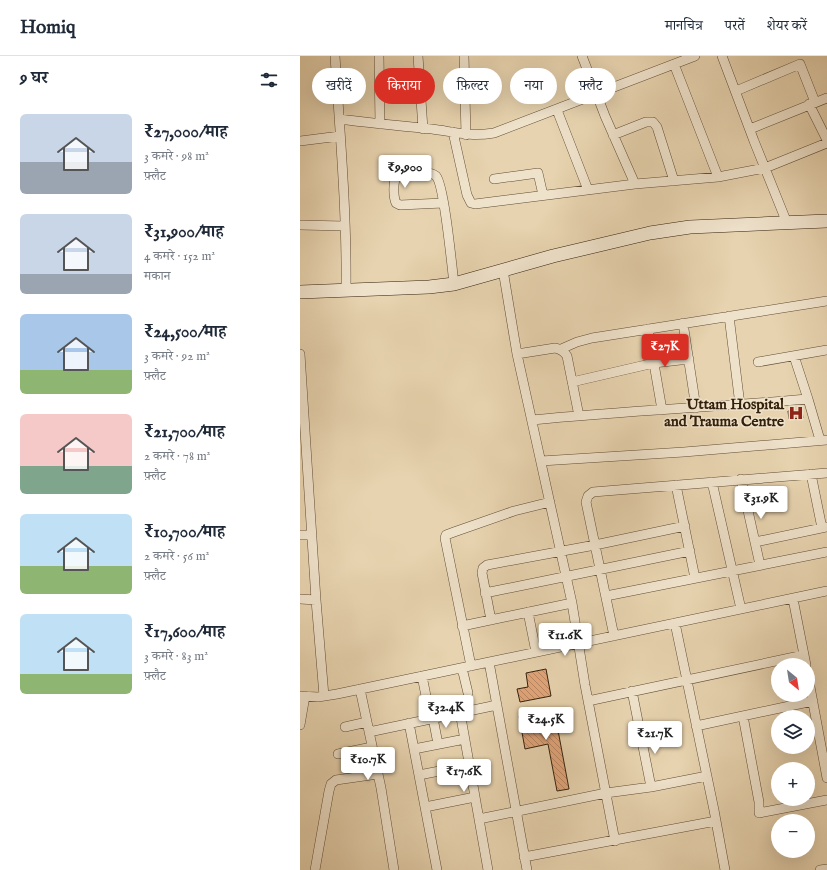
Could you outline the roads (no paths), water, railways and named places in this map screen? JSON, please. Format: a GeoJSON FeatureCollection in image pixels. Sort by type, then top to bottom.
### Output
{"type":"FeatureCollection","features":[{"type":"Feature","properties":{"kind":"street"},"geometry":{"type":"LineString","coordinates":[[335,56],[346,260],[346,291]]}},
{"type":"Feature","properties":{"kind":"street"},"geometry":{"type":"LineString","coordinates":[[379,56],[380,124]]}},
{"type":"Feature","properties":{"kind":"street"},"geometry":{"type":"LineString","coordinates":[[418,56],[423,129]]}},
{"type":"Feature","properties":{"kind":"street"},"geometry":{"type":"LineString","coordinates":[[464,56],[466,134]]}},
{"type":"Feature","properties":{"kind":"street"},"geometry":{"type":"LineString","coordinates":[[582,56],[587,68]]}},
{"type":"Feature","properties":{"kind":"street"},"geometry":{"type":"LineString","coordinates":[[616,87],[695,56]]}},
{"type":"Feature","properties":{"kind":"street"},"geometry":{"type":"LineString","coordinates":[[722,56],[787,223]]}},
{"type":"Feature","properties":{"kind":"street"},"geometry":{"type":"LineString","coordinates":[[453,132],[467,195],[471,203],[475,204],[635,184],[718,177],[765,168],[827,142],[812,103],[799,60],[736,91]]}},
{"type":"Feature","properties":{"kind":"street"},"geometry":{"type":"LineString","coordinates":[[674,64],[718,177]]}},
{"type":"Feature","properties":{"kind":"street"},"geometry":{"type":"LineString","coordinates":[[750,129],[827,98]]}},
{"type":"Feature","properties":{"kind":"street"},"geometry":{"type":"LineString","coordinates":[[339,119],[479,136],[494,133],[572,104]]}},
{"type":"Feature","properties":{"kind":"street"},"geometry":{"type":"LineString","coordinates":[[602,104],[613,135],[635,184]]}},
{"type":"Feature","properties":{"kind":"street"},"geometry":{"type":"LineString","coordinates":[[557,110],[588,190]]}},
{"type":"Feature","properties":{"kind":"street"},"geometry":{"type":"LineString","coordinates":[[613,135],[646,122],[653,122],[657,127],[674,181]]}},
{"type":"Feature","properties":{"kind":"street"},"geometry":{"type":"LineString","coordinates":[[300,140],[340,136]]}},
{"type":"Feature","properties":{"kind":"street"},"geometry":{"type":"LineString","coordinates":[[443,203],[396,204],[394,200],[395,178],[397,174],[402,172],[433,174],[439,180],[443,203],[454,284]]}},
{"type":"Feature","properties":{"kind":"street"},"geometry":{"type":"LineString","coordinates":[[494,179],[538,173],[543,195]]}},
{"type":"Feature","properties":{"kind":"street"},"geometry":{"type":"LineString","coordinates":[[300,292],[429,287],[454,284],[553,256],[650,234],[690,227],[827,221]]}},
{"type":"Feature","properties":{"kind":"street"},"geometry":{"type":"LineString","coordinates":[[300,226],[344,226]]}},
{"type":"Feature","properties":{"kind":"street"},"geometry":{"type":"LineString","coordinates":[[503,270],[517,354],[572,603],[588,701],[615,841]]}},
{"type":"Feature","properties":{"kind":"street"},"geometry":{"type":"LineString","coordinates":[[517,354],[555,348],[561,349],[577,342],[592,338],[827,301]]}},
{"type":"Feature","properties":{"kind":"street"},"geometry":{"type":"LineString","coordinates":[[729,316],[740,405]]}},
{"type":"Feature","properties":{"kind":"street"},"geometry":{"type":"LineString","coordinates":[[683,323],[696,408]]}},
{"type":"Feature","properties":{"kind":"street"},"geometry":{"type":"LineString","coordinates":[[648,329],[662,410]]}},
{"type":"Feature","properties":{"kind":"street"},"geometry":{"type":"LineString","coordinates":[[561,349],[567,356],[579,416]]}},
{"type":"Feature","properties":{"kind":"street"},"geometry":{"type":"LineString","coordinates":[[758,362],[827,350]]}},
{"type":"Feature","properties":{"kind":"street"},"geometry":{"type":"LineString","coordinates":[[300,354],[302,422],[324,696]]}},
{"type":"Feature","properties":{"kind":"street"},"geometry":{"type":"LineString","coordinates":[[541,461],[684,452],[824,440],[808,399],[794,356]]}},
{"type":"Feature","properties":{"kind":"street"},"geometry":{"type":"LineString","coordinates":[[572,382],[654,363],[689,359]]}},
{"type":"Feature","properties":{"kind":"street"},"geometry":{"type":"LineString","coordinates":[[532,420],[808,399]]}},
{"type":"Feature","properties":{"kind":"street"},"geometry":{"type":"LineString","coordinates":[[614,636],[586,502],[588,496],[593,492],[827,472]]}},
{"type":"Feature","properties":{"kind":"street"},"geometry":{"type":"LineString","coordinates":[[755,542],[825,527],[811,474]]}},
{"type":"Feature","properties":{"kind":"street"},"geometry":{"type":"LineString","coordinates":[[741,480],[760,565]]}},
{"type":"Feature","properties":{"kind":"street"},"geometry":{"type":"LineString","coordinates":[[712,482],[741,609]]}},
{"type":"Feature","properties":{"kind":"street"},"geometry":{"type":"LineString","coordinates":[[676,485],[695,578]]}},
{"type":"Feature","properties":{"kind":"street"},"geometry":{"type":"LineString","coordinates":[[468,693],[462,626],[445,538],[446,535],[514,511],[550,502]]}},
{"type":"Feature","properties":{"kind":"street"},"geometry":{"type":"LineString","coordinates":[[491,620],[482,573],[483,568],[487,565],[561,552],[684,526]]}},
{"type":"Feature","properties":{"kind":"street"},"geometry":{"type":"LineString","coordinates":[[300,535],[312,535]]}},
{"type":"Feature","properties":{"kind":"street"},"geometry":{"type":"LineString","coordinates":[[485,593],[690,551]]}},
{"type":"Feature","properties":{"kind":"street"},"geometry":{"type":"LineString","coordinates":[[606,596],[827,552]]}},
{"type":"Feature","properties":{"kind":"street"},"geometry":{"type":"LineString","coordinates":[[300,725],[302,696],[324,696],[360,689],[827,591]]}},
{"type":"Feature","properties":{"kind":"street"},"geometry":{"type":"LineString","coordinates":[[300,599],[316,600]]}},
{"type":"Feature","properties":{"kind":"street"},"geometry":{"type":"LineString","coordinates":[[793,599],[805,658]]}},
{"type":"Feature","properties":{"kind":"street"},"geometry":{"type":"LineString","coordinates":[[462,626],[572,603]]}},
{"type":"Feature","properties":{"kind":"street"},"geometry":{"type":"LineString","coordinates":[[528,612],[536,652]]}},
{"type":"Feature","properties":{"kind":"street"},"geometry":{"type":"LineString","coordinates":[[675,623],[725,870]]}},
{"type":"Feature","properties":{"kind":"street"},"geometry":{"type":"LineString","coordinates":[[588,701],[804,655]]}},
{"type":"Feature","properties":{"kind":"street"},"geometry":{"type":"LineString","coordinates":[[489,662],[527,870]]}},
{"type":"Feature","properties":{"kind":"street"},"geometry":{"type":"LineString","coordinates":[[422,676],[427,701]]}},
{"type":"Feature","properties":{"kind":"street"},"geometry":{"type":"LineString","coordinates":[[360,689],[378,774],[394,870]]}},
{"type":"Feature","properties":{"kind":"street"},"geometry":{"type":"LineString","coordinates":[[632,692],[651,787]]}},
{"type":"Feature","properties":{"kind":"street"},"geometry":{"type":"LineString","coordinates":[[696,726],[808,702]]}},
{"type":"Feature","properties":{"kind":"street"},"geometry":{"type":"LineString","coordinates":[[813,702],[827,778]]}},
{"type":"Feature","properties":{"kind":"street"},"geometry":{"type":"LineString","coordinates":[[369,732],[497,705]]}},
{"type":"Feature","properties":{"kind":"street"},"geometry":{"type":"LineString","coordinates":[[460,712],[488,870]]}},
{"type":"Feature","properties":{"kind":"street"},"geometry":{"type":"LineString","coordinates":[[743,716],[759,802],[759,813],[827,800]]}},
{"type":"Feature","properties":{"kind":"street"},"geometry":{"type":"LineString","coordinates":[[433,718],[438,744]]}},
{"type":"Feature","properties":{"kind":"street"},"geometry":{"type":"LineString","coordinates":[[345,727],[367,722]]}},
{"type":"Feature","properties":{"kind":"street"},"geometry":{"type":"LineString","coordinates":[[409,723],[437,870]]}},
{"type":"Feature","properties":{"kind":"street"},"geometry":{"type":"LineString","coordinates":[[414,749],[465,738]]}},
{"type":"Feature","properties":{"kind":"street"},"geometry":{"type":"LineString","coordinates":[[338,754],[372,748]]}},
{"type":"Feature","properties":{"kind":"street"},"geometry":{"type":"LineString","coordinates":[[419,775],[470,765]]}},
{"type":"Feature","properties":{"kind":"street"},"geometry":{"type":"LineString","coordinates":[[316,870],[328,791],[331,784],[336,780],[378,774]]}},
{"type":"Feature","properties":{"kind":"street"},"geometry":{"type":"LineString","coordinates":[[479,819],[606,793],[651,787],[707,776]]}},
{"type":"Feature","properties":{"kind":"street"},"geometry":{"type":"LineString","coordinates":[[425,807],[475,797]]}},
{"type":"Feature","properties":{"kind":"street"},"geometry":{"type":"LineString","coordinates":[[524,857],[615,841],[716,820]]}},
{"type":"Feature","properties":{"kind":"street"},"geometry":{"type":"LineString","coordinates":[[820,870],[827,869]]}},
{"type":"Feature","properties":{"kind":"place","name":"Uttam Hospital and Trauma Centre"},"geometry":{"type":"Point","coordinates":[796,413]}}]}
